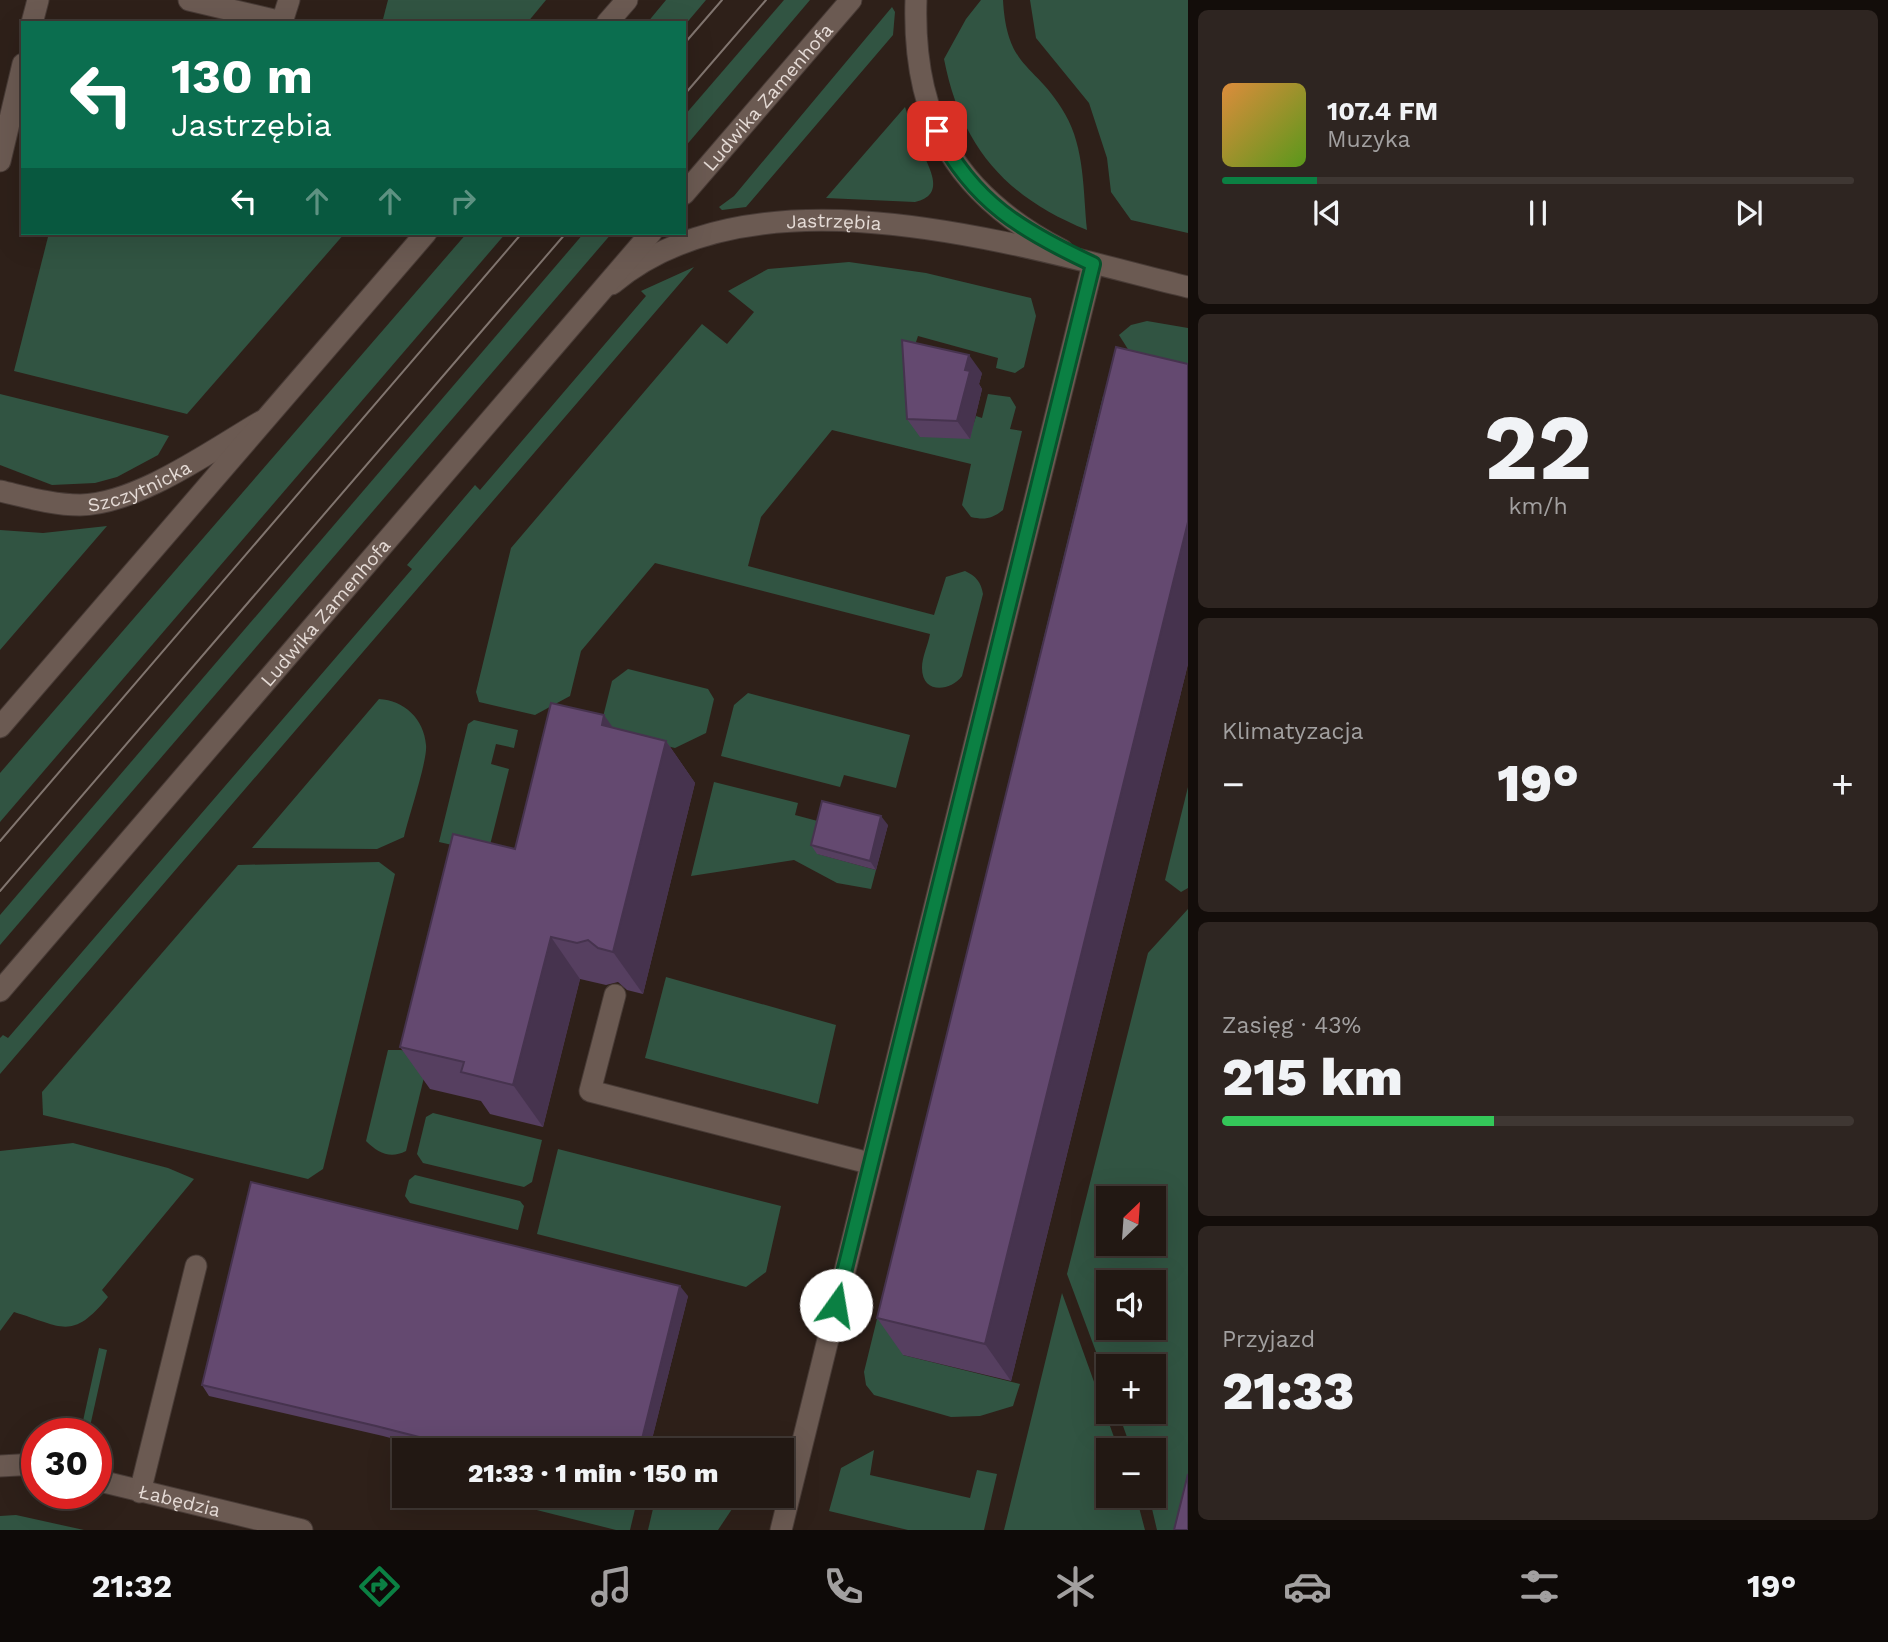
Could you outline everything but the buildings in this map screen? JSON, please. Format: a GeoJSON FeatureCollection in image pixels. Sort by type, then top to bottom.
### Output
{"type":"FeatureCollection","features":[{"type":"Feature","properties":{"kind":"street"},"geometry":{"type":"LineString","coordinates":[[33,21],[38,0]]}},
{"type":"Feature","properties":{"kind":"street"},"geometry":{"type":"LineString","coordinates":[[189,0],[278,21]]}},
{"type":"Feature","properties":{"kind":"street"},"geometry":{"type":"LineString","coordinates":[[282,21],[289,0]]}},
{"type":"Feature","properties":{"kind":"street"},"geometry":{"type":"LineString","coordinates":[[609,21],[627,0]]}},
{"type":"Feature","properties":{"kind":"street","name":"Ludwika Zamenhofa"},"geometry":{"type":"LineString","coordinates":[[686,192],[851,0]]}},
{"type":"Feature","properties":{"kind":"street","name":"Jastrzębia"},"geometry":{"type":"LineString","coordinates":[[916,0],[919,62],[925,93],[937,131],[952,158],[973,186],[1007,219],[1046,242],[1093,264]]}},
{"type":"Feature","properties":{"kind":"street"},"geometry":{"type":"LineString","coordinates":[[0,161],[21,72]]}},
{"type":"Feature","properties":{"kind":"street","name":"Jastrzębia"},"geometry":{"type":"LineString","coordinates":[[592,302],[628,272],[674,248],[729,230],[782,222],[845,220],[907,225],[1188,287]]}},
{"type":"Feature","properties":{"kind":"street"},"geometry":{"type":"LineString","coordinates":[[0,727],[424,235]]}},
{"type":"Feature","properties":{"kind":"street","name":"Ludwika Zamenhofa"},"geometry":{"type":"LineString","coordinates":[[0,991],[649,235]]}},
{"type":"Feature","properties":{"kind":"street"},"geometry":{"type":"LineString","coordinates":[[781,1530],[869,1163],[1093,264]]}},
{"type":"Feature","properties":{"kind":"street","name":"Szczytnicka"},"geometry":{"type":"LineString","coordinates":[[0,491],[52,503],[104,503],[136,492],[267,419]]}},
{"type":"Feature","properties":{"kind":"street"},"geometry":{"type":"LineString","coordinates":[[615,995],[590,1091],[869,1163]]}},
{"type":"Feature","properties":{"kind":"street"},"geometry":{"type":"LineString","coordinates":[[140,1492],[196,1266]]}},
{"type":"Feature","properties":{"kind":"street"},"geometry":{"type":"LineString","coordinates":[[0,1466],[21,1465]]}},
{"type":"Feature","properties":{"kind":"street","name":"Łabędzia"},"geometry":{"type":"LineString","coordinates":[[112,1484],[302,1530]]}},
{"type":"Feature","properties":{"kind":"green space"},"geometry":{"type":"Polygon","coordinates":[[[388,0],[546,0],[529,21],[383,21],[388,0]]]}},
{"type":"Feature","properties":{"kind":"green space"},"geometry":{"type":"Polygon","coordinates":[[[666,0],[706,0],[686,24],[686,21],[649,21],[666,0]]]}},
{"type":"Feature","properties":{"kind":"green space"},"geometry":{"type":"Polygon","coordinates":[[[784,0],[810,0],[686,146],[686,114],[784,0]]]}},
{"type":"Feature","properties":{"kind":"green space"},"geometry":{"type":"Polygon","coordinates":[[[981,0],[1003,0],[1010,41],[1017,54],[1054,97],[1072,127],[1080,156],[1087,230],[1032,202],[1010,184],[991,165],[975,143],[962,118],[944,59],[966,19],[981,0]]]}},
{"type":"Feature","properties":{"kind":"green space"},"geometry":{"type":"Polygon","coordinates":[[[1030,0],[1188,0],[1188,233],[1131,220],[1111,192],[1107,158],[1089,103],[1036,38],[1030,0]]]}},
{"type":"Feature","properties":{"kind":"green space"},"geometry":{"type":"Polygon","coordinates":[[[892,7],[895,12],[893,35],[746,207],[722,210],[719,207],[734,196],[892,7]]]}},
{"type":"Feature","properties":{"kind":"green space"},"geometry":{"type":"Polygon","coordinates":[[[905,107],[931,172],[931,193],[915,202],[826,198],[905,107]]]}},
{"type":"Feature","properties":{"kind":"green space"},"geometry":{"type":"Polygon","coordinates":[[[48,235],[343,235],[187,414],[14,371],[48,235]]]}},
{"type":"Feature","properties":{"kind":"green space"},"geometry":{"type":"Polygon","coordinates":[[[465,235],[504,235],[0,822],[0,773],[465,235]]]}},
{"type":"Feature","properties":{"kind":"green space"},"geometry":{"type":"Polygon","coordinates":[[[582,235],[610,235],[0,945],[0,915],[582,235]]]}},
{"type":"Feature","properties":{"kind":"green space"},"geometry":{"type":"Polygon","coordinates":[[[849,262],[926,273],[1031,298],[1036,316],[1024,367],[1015,373],[996,368],[998,358],[918,336],[914,348],[969,439],[976,416],[982,418],[988,394],[1010,397],[1016,407],[1010,429],[1022,431],[1003,510],[991,517],[976,518],[971,517],[962,505],[971,464],[832,430],[761,517],[748,566],[934,615],[946,577],[965,571],[969,573],[979,583],[983,594],[962,676],[944,687],[931,686],[927,682],[923,676],[922,664],[930,634],[655,563],[581,651],[570,696],[535,715],[479,702],[476,692],[511,548],[702,324],[727,344],[754,312],[728,291],[768,269],[849,262]]]}},
{"type":"Feature","properties":{"kind":"green space"},"geometry":{"type":"Polygon","coordinates":[[[694,267],[0,1074],[0,1038],[3,1035],[8,1038],[412,569],[407,565],[475,485],[480,490],[646,296],[641,291],[694,267]]]}},
{"type":"Feature","properties":{"kind":"green space"},"geometry":{"type":"Polygon","coordinates":[[[1147,321],[1188,328],[1188,369],[1136,362],[1119,335],[1131,325],[1147,321]]]}},
{"type":"Feature","properties":{"kind":"green space"},"geometry":{"type":"Polygon","coordinates":[[[1129,381],[903,1355],[1020,1384],[1013,1406],[980,1416],[951,1417],[874,1395],[866,1385],[864,1372],[1103,396],[1129,381]]]}},
{"type":"Feature","properties":{"kind":"green space"},"geometry":{"type":"Polygon","coordinates":[[[0,394],[169,436],[158,455],[117,477],[95,483],[52,485],[0,465],[0,394]]]}},
{"type":"Feature","properties":{"kind":"green space"},"geometry":{"type":"Polygon","coordinates":[[[107,526],[0,650],[0,530],[43,533],[107,526]]]}},
{"type":"Feature","properties":{"kind":"green space"},"geometry":{"type":"Polygon","coordinates":[[[628,669],[708,689],[714,699],[706,733],[675,748],[609,732],[602,721],[612,681],[628,669]]]}},
{"type":"Feature","properties":{"kind":"green space"},"geometry":{"type":"Polygon","coordinates":[[[748,693],[910,735],[896,788],[844,775],[840,787],[721,756],[734,705],[748,693]]]}},
{"type":"Feature","properties":{"kind":"green space"},"geometry":{"type":"Polygon","coordinates":[[[379,699],[397,703],[411,713],[421,727],[426,745],[424,763],[404,837],[377,849],[252,848],[379,699]]]}},
{"type":"Feature","properties":{"kind":"green space"},"geometry":{"type":"Polygon","coordinates":[[[474,720],[518,730],[514,748],[496,744],[491,764],[509,769],[488,853],[439,842],[468,724],[474,720]]]}},
{"type":"Feature","properties":{"kind":"green space"},"geometry":{"type":"Polygon","coordinates":[[[714,782],[798,803],[795,815],[825,823],[818,854],[876,870],[871,889],[837,883],[794,860],[691,876],[714,782]]]}},
{"type":"Feature","properties":{"kind":"green space"},"geometry":{"type":"Polygon","coordinates":[[[1188,787],[1188,888],[1181,892],[1165,880],[1188,787]]]}},
{"type":"Feature","properties":{"kind":"green space"},"geometry":{"type":"Polygon","coordinates":[[[379,862],[395,874],[323,1169],[308,1179],[43,1115],[42,1092],[238,865],[379,862]]]}},
{"type":"Feature","properties":{"kind":"green space"},"geometry":{"type":"Polygon","coordinates":[[[1188,909],[1188,1507],[1182,1530],[1157,1530],[1152,1508],[1166,1508],[1166,1438],[1127,1438],[1122,1424],[1166,1424],[1166,1354],[1097,1354],[1067,1274],[1148,953],[1188,909]]]}},
{"type":"Feature","properties":{"kind":"green space"},"geometry":{"type":"Polygon","coordinates":[[[666,977],[836,1025],[818,1104],[645,1058],[666,977]]]}},
{"type":"Feature","properties":{"kind":"green space"},"geometry":{"type":"Polygon","coordinates":[[[388,1050],[401,1050],[429,1057],[406,1151],[389,1155],[375,1149],[366,1141],[388,1050]]]}},
{"type":"Feature","properties":{"kind":"green space"},"geometry":{"type":"Polygon","coordinates":[[[433,1113],[542,1140],[532,1182],[524,1187],[423,1163],[417,1154],[426,1117],[433,1113]]]}},
{"type":"Feature","properties":{"kind":"green space"},"geometry":{"type":"Polygon","coordinates":[[[73,1143],[168,1168],[194,1179],[102,1290],[108,1297],[85,1320],[66,1327],[14,1312],[0,1331],[0,1151],[73,1143]]]}},
{"type":"Feature","properties":{"kind":"green space"},"geometry":{"type":"Polygon","coordinates":[[[558,1149],[781,1206],[766,1272],[746,1287],[537,1234],[558,1149]]]}},
{"type":"Feature","properties":{"kind":"green space"},"geometry":{"type":"Polygon","coordinates":[[[415,1175],[520,1201],[524,1206],[518,1230],[410,1203],[405,1196],[409,1180],[415,1175]]]}},
{"type":"Feature","properties":{"kind":"green space"},"geometry":{"type":"Polygon","coordinates":[[[1062,1293],[1096,1387],[1096,1424],[1109,1424],[1114,1438],[1096,1438],[1096,1508],[1139,1508],[1145,1530],[1004,1530],[1062,1293]]]}},
{"type":"Feature","properties":{"kind":"green space"},"geometry":{"type":"Polygon","coordinates":[[[99,1348],[107,1350],[92,1418],[84,1418],[99,1348]]]}},
{"type":"Feature","properties":{"kind":"green space"},"geometry":{"type":"Polygon","coordinates":[[[874,1450],[870,1475],[970,1498],[977,1470],[997,1474],[984,1530],[908,1530],[829,1511],[841,1468],[874,1450]]]}},
{"type":"Feature","properties":{"kind":"green space"},"geometry":{"type":"Polygon","coordinates":[[[529,1508],[635,1508],[630,1530],[616,1530],[529,1508]]]}},
{"type":"Feature","properties":{"kind":"green space"},"geometry":{"type":"Polygon","coordinates":[[[653,1508],[733,1508],[718,1530],[648,1530],[653,1508]]]}},
{"type":"Feature","properties":{"kind":"green space"},"geometry":{"type":"Polygon","coordinates":[[[16,1515],[84,1530],[0,1530],[0,1516],[16,1515]]]}},
{"type":"Feature","properties":{"kind":"tram line"},"geometry":{"type":"LineString","coordinates":[[686,42],[722,0]]}},
{"type":"Feature","properties":{"kind":"tram line"},"geometry":{"type":"LineString","coordinates":[[686,93],[766,0]]}},
{"type":"Feature","properties":{"kind":"tram line"},"geometry":{"type":"LineString","coordinates":[[0,841],[520,235]]}},
{"type":"Feature","properties":{"kind":"tram line"},"geometry":{"type":"LineString","coordinates":[[0,891],[564,235]]}},
{"type":"Feature","properties":{"kind":"route"},"geometry":{"type":"LineString","coordinates":[[836,1305],[1093,264],[1046,242],[1007,219],[973,186],[958,167],[937,131]]}}]}
